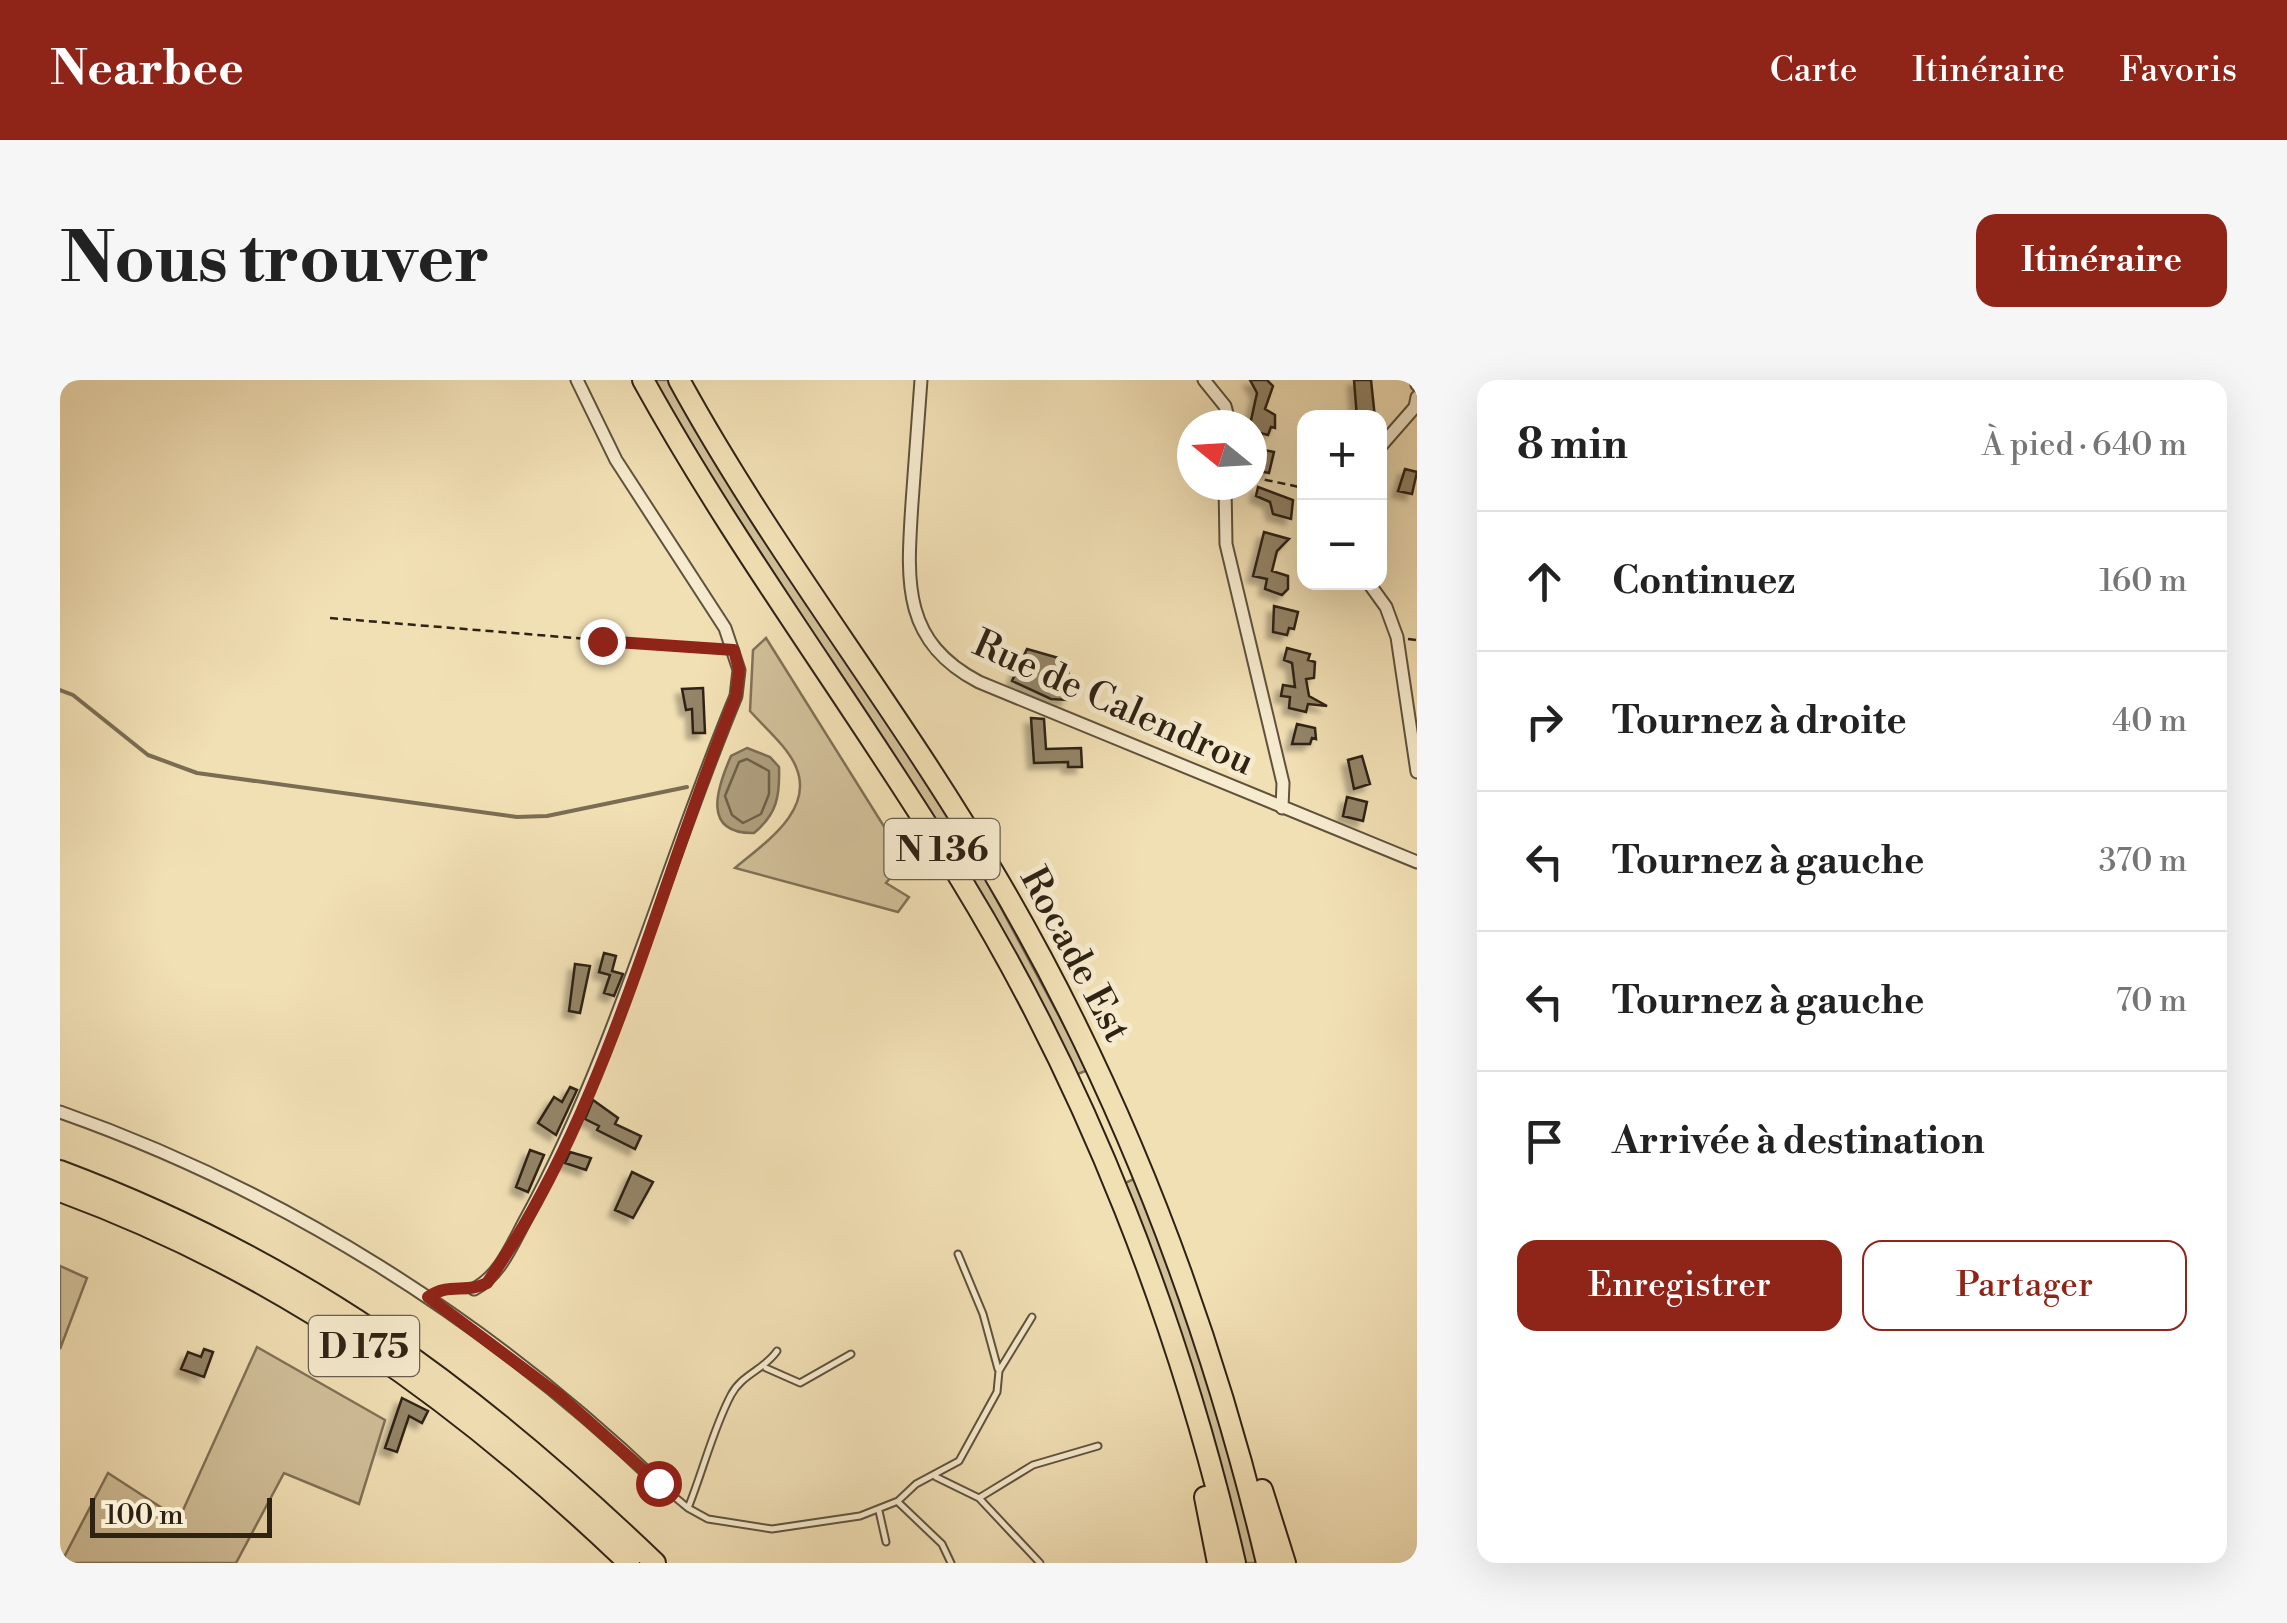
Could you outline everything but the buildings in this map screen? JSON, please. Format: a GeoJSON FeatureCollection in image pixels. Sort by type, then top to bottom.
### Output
{"type":"FeatureCollection","features":[{"type":"Feature","properties":{"kind":"highway","name":"Rocade Est"},"geometry":{"type":"LineString","coordinates":[[644,380],[998,944],[1108,1168],[1176,1352]]}},
{"type":"Feature","properties":{"kind":"highway","name":"Rocade Est"},"geometry":{"type":"LineString","coordinates":[[680,380],[1028,933],[1139,1162],[1207,1344],[1267,1563]]}},
{"type":"Feature","properties":{"kind":"highway","name":"D 175"},"geometry":{"type":"LineString","coordinates":[[60,1171],[228,1244],[294,1279],[428,1365],[555,1468],[655,1563]]}},
{"type":"Feature","properties":{"kind":"highway","name":"D 175"},"geometry":{"type":"LineString","coordinates":[[60,1191],[221,1261],[288,1296],[401,1370],[546,1483],[629,1563]]}},
{"type":"Feature","properties":{"kind":"highway"},"geometry":{"type":"LineString","coordinates":[[1207,1344],[1237,1407],[1285,1563]]}},
{"type":"Feature","properties":{"kind":"highway"},"geometry":{"type":"LineString","coordinates":[[1176,1352],[1218,1563]]}},
{"type":"Feature","properties":{"kind":"highway","name":"N 136"},"geometry":{"type":"LineString","coordinates":[[1176,1352],[1235,1563]]}},
{"type":"Feature","properties":{"kind":"street"},"geometry":{"type":"LineString","coordinates":[[474,1290],[487,1283],[504,1258],[540,1192],[622,1004],[736,696],[739,670],[725,628],[616,460],[576,380]]}},
{"type":"Feature","properties":{"kind":"street","name":"Rue de Calendrou"},"geometry":{"type":"LineString","coordinates":[[921,380],[908,574],[915,614],[934,648],[979,682],[1417,862]]}},
{"type":"Feature","properties":{"kind":"street"},"geometry":{"type":"LineString","coordinates":[[1204,380],[1225,410]]}},
{"type":"Feature","properties":{"kind":"street"},"geometry":{"type":"LineString","coordinates":[[1387,439],[1415,407],[1417,397]]}},
{"type":"Feature","properties":{"kind":"street"},"geometry":{"type":"LineString","coordinates":[[1225,500],[1226,544],[1282,784],[1282,808]]}},
{"type":"Feature","properties":{"kind":"street"},"geometry":{"type":"LineString","coordinates":[[1374,590],[1386,607],[1396,637],[1417,772]]}},
{"type":"Feature","properties":{"kind":"street"},"geometry":{"type":"LineString","coordinates":[[60,1112],[172,1156],[293,1216],[428,1297],[560,1396],[658,1483]]}},
{"type":"Feature","properties":{"kind":"lane"},"geometry":{"type":"LineString","coordinates":[[658,1483],[708,1519],[772,1529],[813,1526],[879,1511],[898,1501],[916,1484],[936,1477],[959,1461],[997,1392],[999,1370],[983,1314],[958,1254]]}},
{"type":"Feature","properties":{"kind":"lane"},"geometry":{"type":"LineString","coordinates":[[999,1370],[1032,1318]]}},
{"type":"Feature","properties":{"kind":"lane"},"geometry":{"type":"LineString","coordinates":[[688,1508],[732,1393],[745,1377],[766,1368],[777,1352]]}},
{"type":"Feature","properties":{"kind":"lane"},"geometry":{"type":"LineString","coordinates":[[766,1368],[800,1382],[851,1354]]}},
{"type":"Feature","properties":{"kind":"lane"},"geometry":{"type":"LineString","coordinates":[[980,1498],[1034,1465],[1098,1446]]}},
{"type":"Feature","properties":{"kind":"lane"},"geometry":{"type":"LineString","coordinates":[[936,1477],[980,1498],[1040,1563]]}},
{"type":"Feature","properties":{"kind":"lane"},"geometry":{"type":"LineString","coordinates":[[898,1501],[942,1544],[950,1563]]}},
{"type":"Feature","properties":{"kind":"lane"},"geometry":{"type":"LineString","coordinates":[[879,1511],[886,1542]]}},
{"type":"Feature","properties":{"kind":"path"},"geometry":{"type":"LineString","coordinates":[[1267,480],[1297,487]]}},
{"type":"Feature","properties":{"kind":"path"},"geometry":{"type":"LineString","coordinates":[[330,618],[734,650]]}},
{"type":"Feature","properties":{"kind":"path"},"geometry":{"type":"LineString","coordinates":[[428,1297],[442,1287],[474,1290]]}},
{"type":"Feature","properties":{"kind":"shaded area"},"geometry":{"type":"Polygon","coordinates":[[[654,380],[669,380],[978,865],[1088,1070],[1075,1075],[967,869],[706,469],[654,380]]]}},
{"type":"Feature","properties":{"kind":"shaded area"},"geometry":{"type":"Polygon","coordinates":[[[766,638],[905,860],[886,883],[909,897],[898,912],[735,868],[783,825],[798,798],[796,767],[782,745],[750,711],[753,650],[766,638]]]}},
{"type":"Feature","properties":{"kind":"shaded area"},"geometry":{"type":"Polygon","coordinates":[[[1136,1178],[1209,1380],[1258,1563],[1244,1563],[1123,1184],[1136,1178]]]}},
{"type":"Feature","properties":{"kind":"shaded area"},"geometry":{"type":"Polygon","coordinates":[[[60,1266],[87,1278],[60,1349],[60,1266]]]}},
{"type":"Feature","properties":{"kind":"shaded area"},"geometry":{"type":"Polygon","coordinates":[[[257,1347],[385,1420],[359,1504],[284,1473],[236,1563],[61,1563],[108,1473],[179,1519],[257,1347]]]}},
{"type":"Feature","properties":{"kind":"water"},"geometry":{"type":"Polygon","coordinates":[[[747,748],[770,757],[779,767],[776,804],[754,833],[726,826],[717,807],[731,756],[747,748]]]}},
{"type":"Feature","properties":{"kind":"waterway"},"geometry":{"type":"LineString","coordinates":[[60,690],[73,695],[148,755],[197,773],[517,817],[547,816],[687,787]]}},
{"type":"Feature","properties":{"kind":"route"},"geometry":{"type":"LineString","coordinates":[[602,641],[702,651],[734,650],[739,670],[736,696],[710,757],[622,1004],[583,1102],[540,1192],[487,1283],[474,1290],[464,1286],[442,1287],[428,1297],[560,1396],[658,1483]]}}]}
